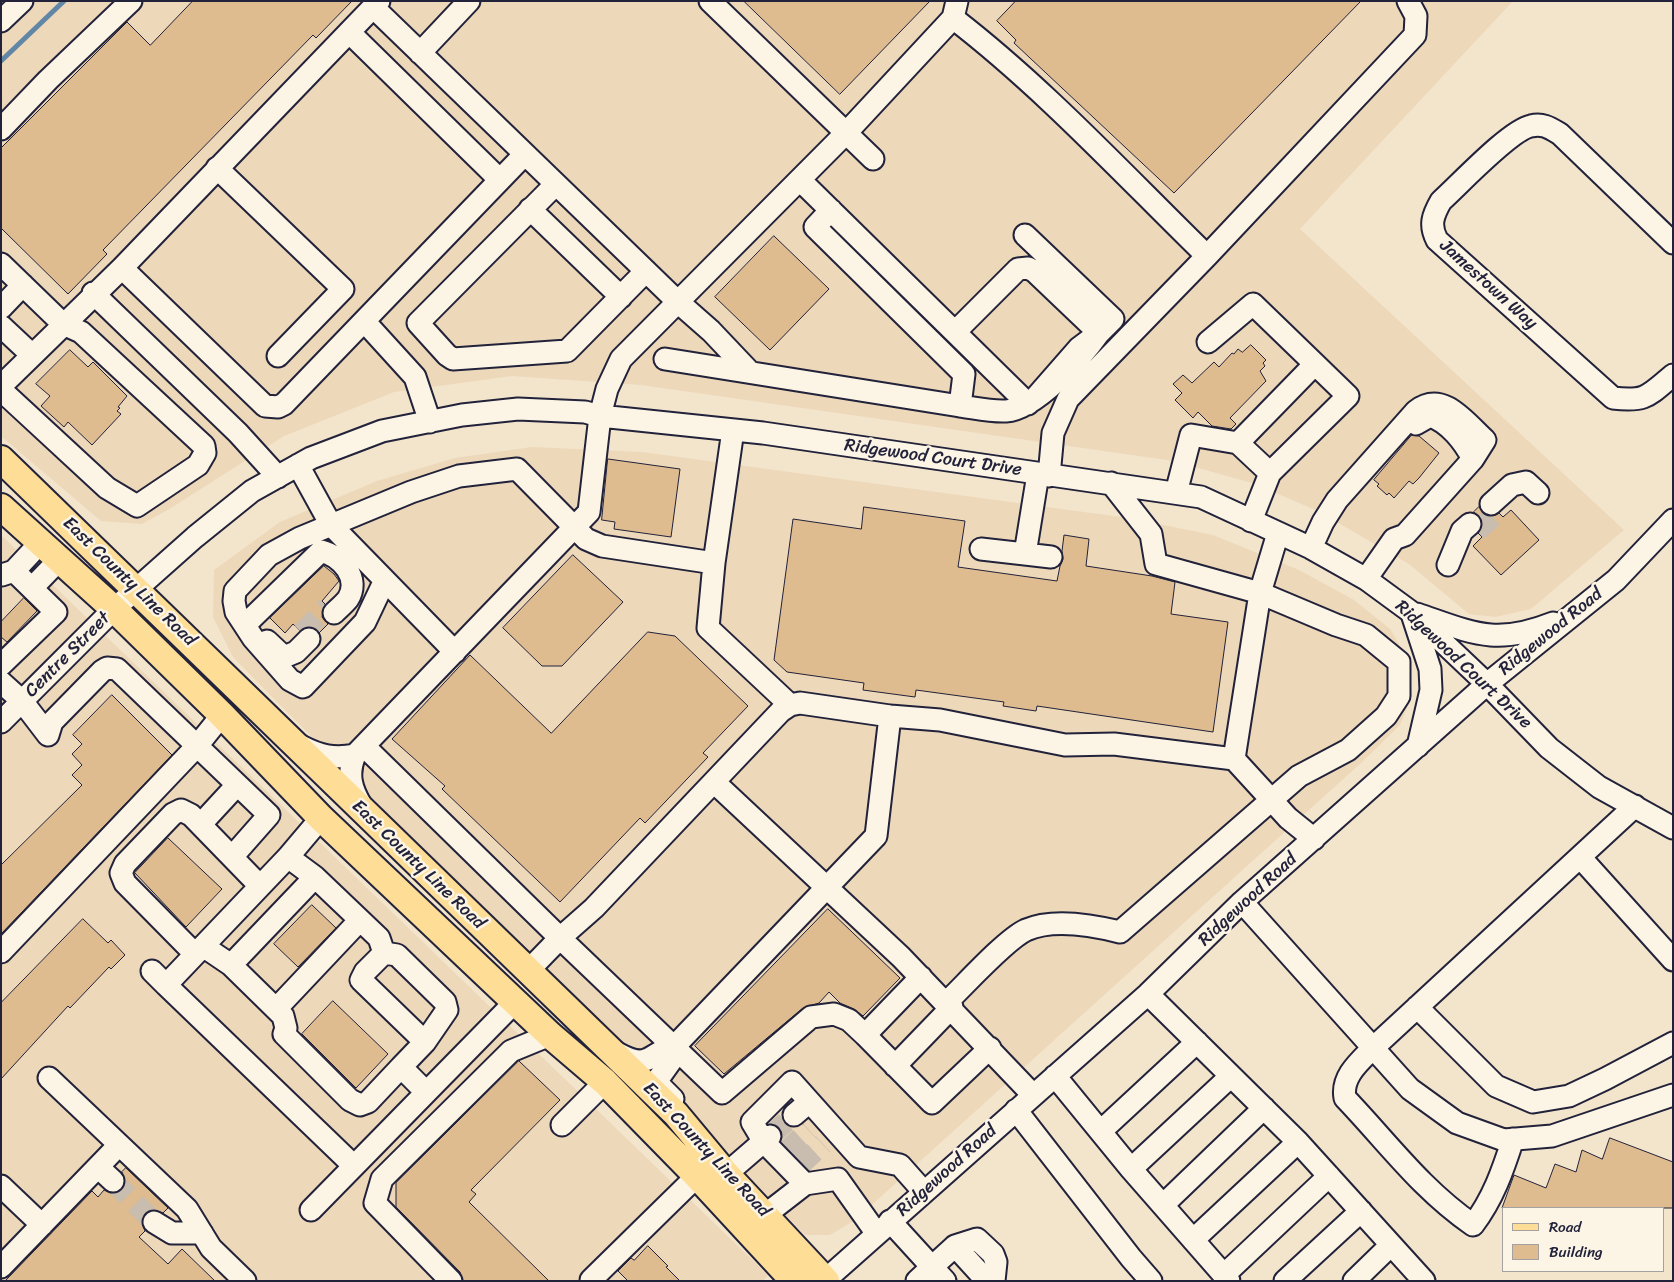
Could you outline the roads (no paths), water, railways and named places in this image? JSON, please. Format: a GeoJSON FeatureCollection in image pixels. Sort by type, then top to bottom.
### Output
{"type":"FeatureCollection","features":[{"type":"Feature","properties":{"kind":"main road","name":"East County Line Road"},"geometry":{"type":"LineString","coordinates":[[1,458],[690,1129],[726,1174],[825,1281]]}},
{"type":"Feature","properties":{"kind":"main road","name":"East County Line Road"},"geometry":{"type":"LineString","coordinates":[[1,507],[114,609],[222,715],[321,818],[550,1035],[604,1082],[697,1176],[794,1281]]}},
{"type":"Feature","properties":{"kind":"street"},"geometry":{"type":"LineString","coordinates":[[1,21],[22,1]]}},
{"type":"Feature","properties":{"kind":"street"},"geometry":{"type":"LineString","coordinates":[[1,128],[131,1]]}},
{"type":"Feature","properties":{"kind":"street"},"geometry":{"type":"LineString","coordinates":[[420,52],[468,1]]}},
{"type":"Feature","properties":{"kind":"street"},"geometry":{"type":"LineString","coordinates":[[710,1],[872,159]]}},
{"type":"Feature","properties":{"kind":"street"},"geometry":{"type":"LineString","coordinates":[[1025,554],[1053,433],[1068,399],[1207,256],[1415,35],[1416,16],[1408,1]]}},
{"type":"Feature","properties":{"kind":"street"},"geometry":{"type":"LineString","coordinates":[[1,386],[93,293],[122,268],[376,4],[420,52],[678,302],[711,330],[748,370]]}},
{"type":"Feature","properties":{"kind":"street"},"geometry":{"type":"LineString","coordinates":[[371,820],[355,796],[350,782],[349,774],[360,750],[589,512],[600,416],[607,390],[621,359],[846,133],[955,10],[985,43],[1052,105],[1207,256]]}},
{"type":"Feature","properties":{"kind":"street"},"geometry":{"type":"LineString","coordinates":[[349,32],[500,180]]}},
{"type":"Feature","properties":{"kind":"street","name":"Jamestown Way"},"geometry":{"type":"LineString","coordinates":[[1673,243],[1560,134],[1545,125],[1530,126],[1512,135],[1441,201],[1433,215],[1432,230],[1437,240],[1612,398],[1633,401],[1648,397],[1673,376]]}},
{"type":"Feature","properties":{"kind":"street"},"geometry":{"type":"LineString","coordinates":[[122,268],[265,406],[272,408],[284,404],[525,154]]}},
{"type":"Feature","properties":{"kind":"street"},"geometry":{"type":"LineString","coordinates":[[217,168],[343,289],[278,356]]}},
{"type":"Feature","properties":{"kind":"street"},"geometry":{"type":"LineString","coordinates":[[800,180],[955,332],[1032,400]]}},
{"type":"Feature","properties":{"kind":"street"},"geometry":{"type":"LineString","coordinates":[[556,184],[418,323],[447,355],[453,359],[567,351],[646,271]]}},
{"type":"Feature","properties":{"kind":"street"},"geometry":{"type":"LineString","coordinates":[[530,209],[620,297]]}},
{"type":"Feature","properties":{"kind":"street"},"geometry":{"type":"LineString","coordinates":[[831,210],[815,227],[964,374],[960,406]]}},
{"type":"Feature","properties":{"kind":"street"},"geometry":{"type":"LineString","coordinates":[[665,359],[748,370],[960,406],[1007,411],[1032,400],[1079,348],[1099,334],[1114,319],[1025,235]]}},
{"type":"Feature","properties":{"kind":"street"},"geometry":{"type":"LineString","coordinates":[[1,264],[63,324],[81,332],[204,446],[203,460],[137,506],[107,488],[1,390]]}},
{"type":"Feature","properties":{"kind":"street"},"geometry":{"type":"LineString","coordinates":[[955,332],[1022,267],[1034,271],[1099,334]]}},
{"type":"Feature","properties":{"kind":"street"},"geometry":{"type":"LineString","coordinates":[[1,308],[23,285]]}},
{"type":"Feature","properties":{"kind":"street"},"geometry":{"type":"LineString","coordinates":[[93,293],[238,433],[278,477]]}},
{"type":"Feature","properties":{"kind":"street"},"geometry":{"type":"LineString","coordinates":[[1208,342],[1253,304],[1348,396],[1270,473],[1251,521]]}},
{"type":"Feature","properties":{"kind":"street"},"geometry":{"type":"LineString","coordinates":[[364,321],[415,377],[430,422]]}},
{"type":"Feature","properties":{"kind":"street"},"geometry":{"type":"LineString","coordinates":[[1,326],[32,355]]}},
{"type":"Feature","properties":{"kind":"street"},"geometry":{"type":"LineString","coordinates":[[1238,443],[1314,364]]}},
{"type":"Feature","properties":{"kind":"street"},"geometry":{"type":"LineString","coordinates":[[1312,548],[1323,522],[1337,500],[1416,411],[1424,405],[1436,402],[1451,409],[1485,440],[1473,459],[1405,535],[1394,539],[1366,579]]}},
{"type":"Feature","properties":{"kind":"street","name":"Ridgewood Court Drive"},"geometry":{"type":"LineString","coordinates":[[136,591],[209,525],[252,492],[311,458],[382,431],[462,415],[518,409],[585,412],[600,416],[733,430],[1176,493],[1201,497],[1312,548],[1366,579],[1411,612],[1488,684],[1549,748],[1599,787],[1673,828]]}},
{"type":"Feature","properties":{"kind":"street"},"geometry":{"type":"LineString","coordinates":[[733,430],[714,563],[708,628],[790,705]]}},
{"type":"Feature","properties":{"kind":"street"},"geometry":{"type":"LineString","coordinates":[[1176,493],[1191,435],[1238,443],[1270,473]]}},
{"type":"Feature","properties":{"kind":"street"},"geometry":{"type":"LineString","coordinates":[[298,465],[331,526],[384,582],[455,652]]}},
{"type":"Feature","properties":{"kind":"street"},"geometry":{"type":"LineString","coordinates":[[384,582],[365,622],[304,687],[290,680],[253,638],[236,612],[234,601],[235,591],[269,555],[300,538],[411,492],[459,476],[516,469],[586,539],[602,546],[714,563]]}},
{"type":"Feature","properties":{"kind":"street"},"geometry":{"type":"LineString","coordinates":[[895,1066],[949,1005],[1013,939],[1026,930],[1058,924],[1084,924],[1120,932],[1270,799],[1299,776],[1348,750],[1386,716],[1399,696],[1399,662],[1366,635],[1336,625],[1260,593],[1156,564],[1151,534],[1111,483]]}},
{"type":"Feature","properties":{"kind":"street","name":"Ridgewood Road"},"geometry":{"type":"LineString","coordinates":[[825,1281],[1148,994],[1242,902],[1418,746],[1488,684],[1616,580],[1673,520]]}},
{"type":"Feature","properties":{"kind":"street"},"geometry":{"type":"LineString","coordinates":[[1234,759],[1260,593],[1278,533]]}},
{"type":"Feature","properties":{"kind":"street"},"geometry":{"type":"LineString","coordinates":[[300,538],[276,559],[242,595],[241,600],[251,619],[272,648],[286,649],[305,636]]}},
{"type":"Feature","properties":{"kind":"street"},"geometry":{"type":"LineString","coordinates":[[1,665],[56,612],[32,588],[8,573],[41,542]]}},
{"type":"Feature","properties":{"kind":"street"},"geometry":{"type":"LineString","coordinates":[[981,548],[1051,557]]}},
{"type":"Feature","properties":{"kind":"street"},"geometry":{"type":"LineString","coordinates":[[251,619],[321,551],[331,553],[339,559],[351,577],[330,610]]}},
{"type":"Feature","properties":{"kind":"street"},"geometry":{"type":"LineString","coordinates":[[32,588],[60,560]]}},
{"type":"Feature","properties":{"kind":"street","name":"Centre Street"},"geometry":{"type":"LineString","coordinates":[[1,722],[114,609],[136,591]]}},
{"type":"Feature","properties":{"kind":"street"},"geometry":{"type":"LineString","coordinates":[[1411,612],[1474,633],[1497,637],[1527,633],[1570,617]]}},
{"type":"Feature","properties":{"kind":"street"},"geometry":{"type":"LineString","coordinates":[[1411,612],[1430,669],[1431,690],[1418,746]]}},
{"type":"Feature","properties":{"kind":"street"},"geometry":{"type":"LineString","coordinates":[[1,657],[33,625],[46,622]]}},
{"type":"Feature","properties":{"kind":"street"},"geometry":{"type":"LineString","coordinates":[[1,682],[22,701],[48,735],[52,722],[102,671],[111,668],[117,669],[269,815],[232,857]]}},
{"type":"Feature","properties":{"kind":"street"},"geometry":{"type":"LineString","coordinates":[[528,972],[560,938],[594,908],[781,711],[790,705],[800,703],[890,716],[940,720],[1065,745],[1114,744],[1234,759],[1270,799],[1314,839]]}},
{"type":"Feature","properties":{"kind":"street"},"geometry":{"type":"LineString","coordinates":[[1,952],[197,746],[222,715]]}},
{"type":"Feature","properties":{"kind":"street"},"geometry":{"type":"LineString","coordinates":[[608,1048],[634,1061],[646,1060],[661,1050],[671,1049],[876,836],[890,716]]}},
{"type":"Feature","properties":{"kind":"street"},"geometry":{"type":"LineString","coordinates":[[290,740],[323,756],[337,758],[360,750]]}},
{"type":"Feature","properties":{"kind":"street"},"geometry":{"type":"LineString","coordinates":[[360,750],[560,938],[671,1049],[722,1093],[811,1017],[834,1014],[850,1020],[932,1103],[990,1048]]}},
{"type":"Feature","properties":{"kind":"street"},"geometry":{"type":"LineString","coordinates":[[714,782],[921,977],[1033,1095]]}},
{"type":"Feature","properties":{"kind":"street"},"geometry":{"type":"LineString","coordinates":[[200,824],[237,784]]}},
{"type":"Feature","properties":{"kind":"street"},"geometry":{"type":"LineString","coordinates":[[1513,1139],[1501,1177],[1484,1211],[1474,1225],[1453,1211],[1399,1160],[1345,1098],[1346,1082],[1354,1067],[1373,1048],[1635,806]]}},
{"type":"Feature","properties":{"kind":"street"},"geometry":{"type":"LineString","coordinates":[[260,886],[191,814],[181,810],[173,814],[125,864],[121,873],[125,883],[199,950],[231,965],[286,1021],[284,1034],[350,1100],[360,1104],[368,1102],[425,1042],[442,1020],[447,1010],[445,1002],[397,955],[384,952]]}},
{"type":"Feature","properties":{"kind":"street"},"geometry":{"type":"LineString","coordinates":[[321,818],[288,857],[199,950],[159,978],[354,1166]]}},
{"type":"Feature","properties":{"kind":"street"},"geometry":{"type":"LineString","coordinates":[[288,857],[315,877],[379,938],[384,952]]}},
{"type":"Feature","properties":{"kind":"street"},"geometry":{"type":"LineString","coordinates":[[1580,857],[1673,960]]}},
{"type":"Feature","properties":{"kind":"street"},"geometry":{"type":"LineString","coordinates":[[231,965],[315,877]]}},
{"type":"Feature","properties":{"kind":"street"},"geometry":{"type":"LineString","coordinates":[[1242,902],[1410,1089],[1457,1124],[1504,1140],[1552,1136],[1673,1095]]}},
{"type":"Feature","properties":{"kind":"street"},"geometry":{"type":"LineString","coordinates":[[276,1009],[360,920]]}},
{"type":"Feature","properties":{"kind":"street"},"geometry":{"type":"LineString","coordinates":[[384,952],[365,972],[362,980],[425,1042]]}},
{"type":"Feature","properties":{"kind":"street"},"geometry":{"type":"LineString","coordinates":[[865,1035],[921,977]]}},
{"type":"Feature","properties":{"kind":"street"},"geometry":{"type":"LineString","coordinates":[[1148,994],[1298,1142],[1424,1281]]}},
{"type":"Feature","properties":{"kind":"street"},"geometry":{"type":"LineString","coordinates":[[311,1210],[515,1002]]}},
{"type":"Feature","properties":{"kind":"street"},"geometry":{"type":"LineString","coordinates":[[1417,1007],[1496,1086],[1532,1102],[1569,1096],[1673,1043]]}},
{"type":"Feature","properties":{"kind":"street"},"geometry":{"type":"LineString","coordinates":[[451,1281],[375,1204],[382,1179],[511,1051],[550,1035]]}},
{"type":"Feature","properties":{"kind":"street"},"geometry":{"type":"LineString","coordinates":[[1100,1131],[1197,1042]]}},
{"type":"Feature","properties":{"kind":"street"},"geometry":{"type":"LineString","coordinates":[[671,1049],[671,1061],[656,1082],[680,1107],[690,1129]]}},
{"type":"Feature","properties":{"kind":"street"},"geometry":{"type":"LineString","coordinates":[[401,1067],[426,1092]]}},
{"type":"Feature","properties":{"kind":"street"},"geometry":{"type":"LineString","coordinates":[[1055,1076],[1131,1169],[1227,1278],[1329,1176]]}},
{"type":"Feature","properties":{"kind":"street"},"geometry":{"type":"LineString","coordinates":[[1131,1169],[1231,1076]]}},
{"type":"Feature","properties":{"kind":"street"},"geometry":{"type":"LineString","coordinates":[[49,1078],[187,1209],[211,1248],[245,1281]]}},
{"type":"Feature","properties":{"kind":"street"},"geometry":{"type":"LineString","coordinates":[[562,1125],[604,1082]]}},
{"type":"Feature","properties":{"kind":"street"},"geometry":{"type":"LineString","coordinates":[[924,1192],[900,1164],[859,1157],[816,1123],[792,1082],[752,1122],[785,1158],[838,1178],[931,1276],[955,1246],[977,1239],[986,1246],[996,1262],[994,1281]]}},
{"type":"Feature","properties":{"kind":"street"},"geometry":{"type":"LineString","coordinates":[[1569,1096],[1580,1127]]}},
{"type":"Feature","properties":{"kind":"street"},"geometry":{"type":"LineString","coordinates":[[1163,1205],[1264,1108]]}},
{"type":"Feature","properties":{"kind":"street"},"geometry":{"type":"LineString","coordinates":[[1016,1110],[1151,1281]]}},
{"type":"Feature","properties":{"kind":"street"},"geometry":{"type":"LineString","coordinates":[[1193,1240],[1298,1142]]}},
{"type":"Feature","properties":{"kind":"street"},"geometry":{"type":"LineString","coordinates":[[1,1267],[42,1226],[106,1174],[120,1145]]}},
{"type":"Feature","properties":{"kind":"street"},"geometry":{"type":"LineString","coordinates":[[838,1178],[859,1157]]}},
{"type":"Feature","properties":{"kind":"street"},"geometry":{"type":"LineString","coordinates":[[726,1174],[785,1158]]}},
{"type":"Feature","properties":{"kind":"street"},"geometry":{"type":"LineString","coordinates":[[765,1215],[785,1158]]}},
{"type":"Feature","properties":{"kind":"street"},"geometry":{"type":"LineString","coordinates":[[591,1280],[697,1176]]}},
{"type":"Feature","properties":{"kind":"street"},"geometry":{"type":"LineString","coordinates":[[1,1186],[42,1226]]}},
{"type":"Feature","properties":{"kind":"street"},"geometry":{"type":"LineString","coordinates":[[1285,1281],[1361,1211]]}},
{"type":"Feature","properties":{"kind":"street"},"geometry":{"type":"LineString","coordinates":[[154,1222],[172,1233],[202,1233]]}},
{"type":"Feature","properties":{"kind":"street"},"geometry":{"type":"LineString","coordinates":[[1354,1281],[1391,1245]]}},
{"type":"Feature","properties":{"kind":"street"},"geometry":{"type":"LineString","coordinates":[[955,1246],[986,1281]]}},
{"type":"Feature","properties":{"kind":"waterway"},"geometry":{"type":"LineString","coordinates":[[1,61],[64,1]]}},
{"type":"Feature","properties":{"kind":"tunnel"},"geometry":{"type":"LineString","coordinates":[[1477,531],[1498,512]]}},
{"type":"Feature","properties":{"kind":"tunnel"},"geometry":{"type":"LineString","coordinates":[[302,633],[327,607]]}},
{"type":"Feature","properties":{"kind":"tunnel"},"geometry":{"type":"LineString","coordinates":[[770,1136],[794,1115]]}},
{"type":"Feature","properties":{"kind":"tunnel"},"geometry":{"type":"LineString","coordinates":[[785,1152],[809,1130]]}},
{"type":"Feature","properties":{"kind":"tunnel"},"geometry":{"type":"LineString","coordinates":[[799,1166],[823,1144]]}},
{"type":"Feature","properties":{"kind":"tunnel"},"geometry":{"type":"LineString","coordinates":[[113,1181],[154,1222]]}}]}
